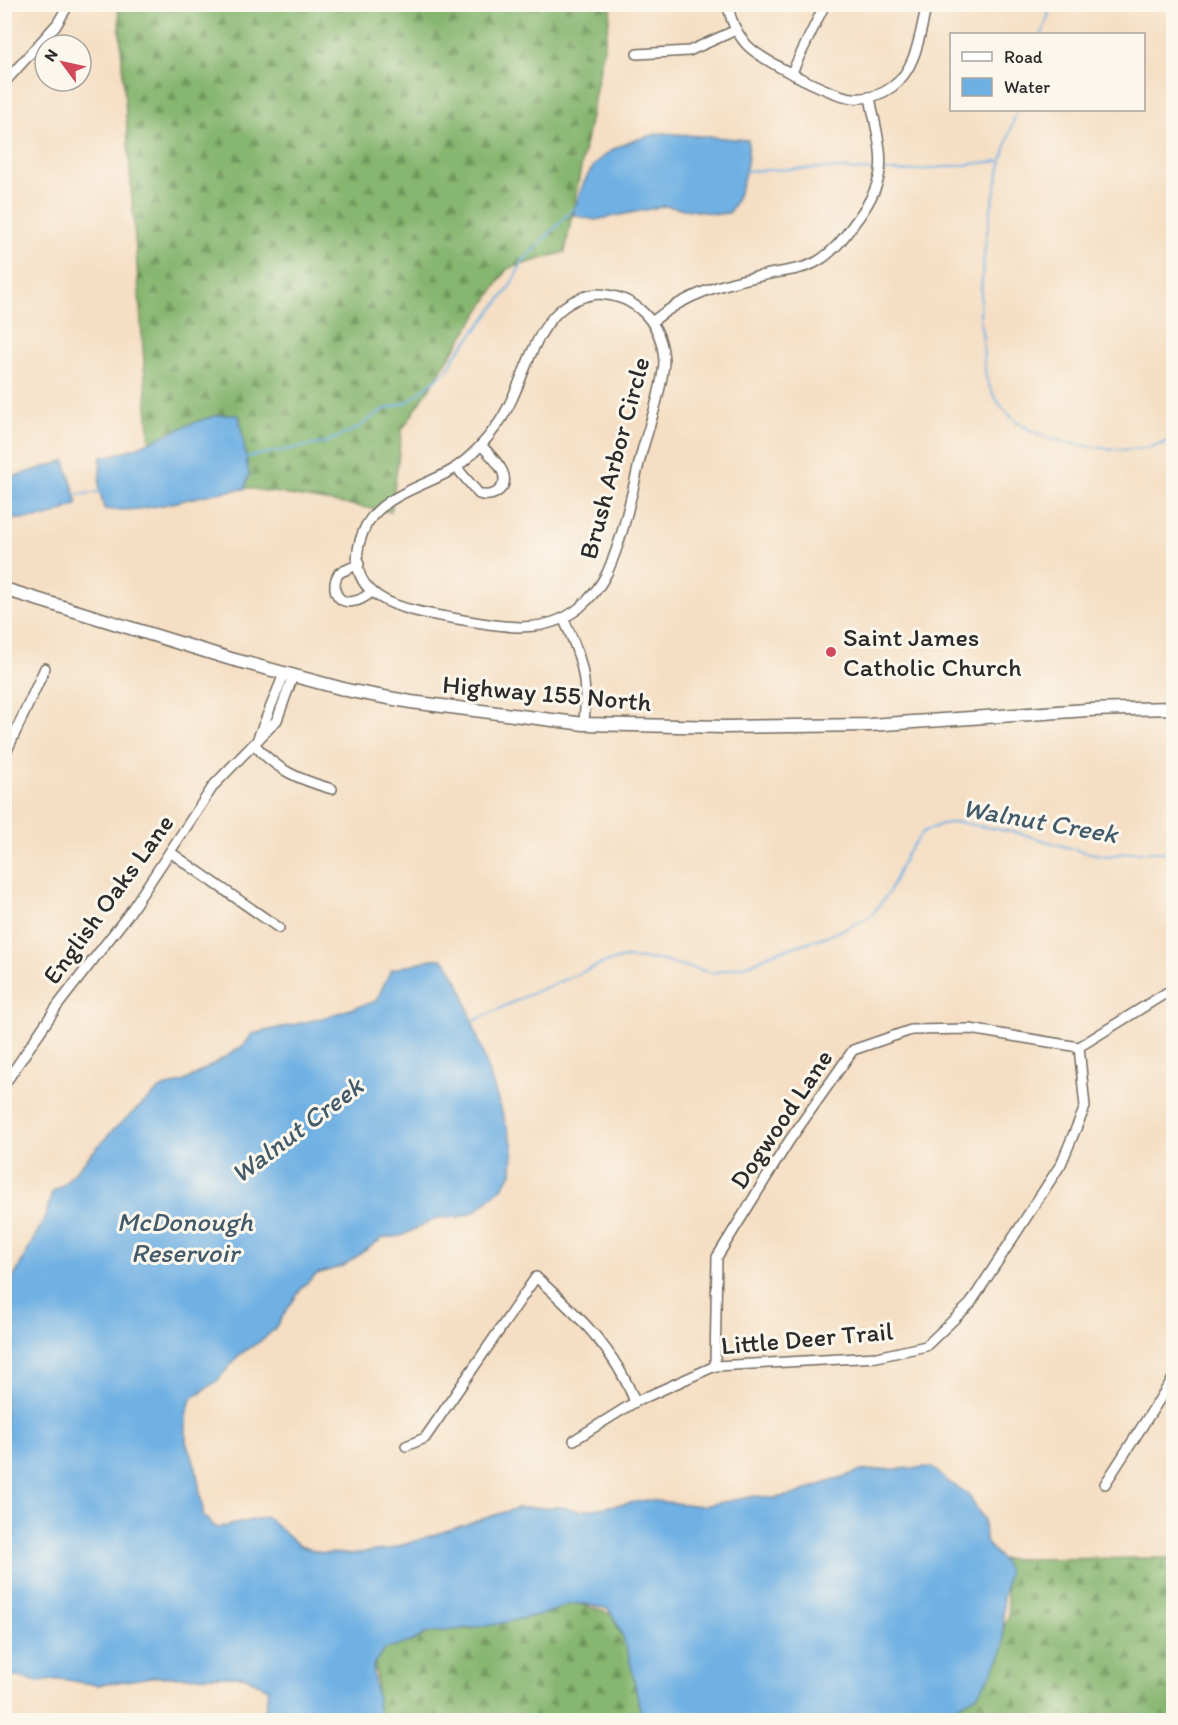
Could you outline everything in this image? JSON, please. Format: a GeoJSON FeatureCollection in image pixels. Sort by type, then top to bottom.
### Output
{"type":"FeatureCollection","features":[{"type":"Feature","properties":{"kind":"main road","name":"Highway 155 North"},"geometry":{"type":"LineString","coordinates":[[4,589],[288,675],[411,702],[584,724],[724,727],[870,725],[1098,709],[1173,708]]}},
{"type":"Feature","properties":{"kind":"street"},"geometry":{"type":"LineString","coordinates":[[4,83],[57,24],[69,4]]}},
{"type":"Feature","properties":{"kind":"street"},"geometry":{"type":"LineString","coordinates":[[728,4],[736,30],[757,54],[842,96],[870,97],[892,88],[906,74],[913,59],[927,4]]}},
{"type":"Feature","properties":{"kind":"street"},"geometry":{"type":"LineString","coordinates":[[792,72],[825,4]]}},
{"type":"Feature","properties":{"kind":"street"},"geometry":{"type":"LineString","coordinates":[[637,54],[688,51],[736,30]]}},
{"type":"Feature","properties":{"kind":"street"},"geometry":{"type":"LineString","coordinates":[[653,321],[680,302],[704,291],[737,280],[804,267],[818,261],[836,247],[870,203],[878,184],[881,161],[870,97]]}},
{"type":"Feature","properties":{"kind":"street","name":"Brush Arbor Circle"},"geometry":{"type":"LineString","coordinates":[[359,564],[363,531],[375,512],[456,467],[481,445],[507,410],[542,331],[561,307],[580,297],[605,294],[627,301],[653,321],[662,340],[663,370],[610,566],[591,597],[562,618],[535,627],[507,627],[404,610],[372,592]]}},
{"type":"Feature","properties":{"kind":"street"},"geometry":{"type":"LineString","coordinates":[[456,467],[479,494],[487,496],[499,491],[504,483],[504,472],[481,445]]}},
{"type":"Feature","properties":{"kind":"street"},"geometry":{"type":"LineString","coordinates":[[359,564],[366,584],[372,592],[352,602],[343,600],[336,593],[334,585],[339,573],[359,564]]}},
{"type":"Feature","properties":{"kind":"street"},"geometry":{"type":"LineString","coordinates":[[562,618],[584,671],[587,693],[584,724]]}},
{"type":"Feature","properties":{"kind":"street"},"geometry":{"type":"LineString","coordinates":[[4,757],[45,668]]}},
{"type":"Feature","properties":{"kind":"street","name":"English Oaks Lane"},"geometry":{"type":"LineString","coordinates":[[4,1085],[58,1005],[124,922],[214,785],[255,745],[288,675]]}},
{"type":"Feature","properties":{"kind":"street"},"geometry":{"type":"LineString","coordinates":[[255,745],[272,764],[284,772],[332,789]]}},
{"type":"Feature","properties":{"kind":"street"},"geometry":{"type":"LineString","coordinates":[[170,852],[279,928]]}},
{"type":"Feature","properties":{"kind":"street"},"geometry":{"type":"LineString","coordinates":[[1079,1047],[1173,988]]}},
{"type":"Feature","properties":{"kind":"street","name":"Dogwood Lane"},"geometry":{"type":"LineString","coordinates":[[715,1366],[717,1257],[789,1141],[853,1050],[910,1030],[958,1029],[1079,1047]]}},
{"type":"Feature","properties":{"kind":"street","name":"Little Deer Trail"},"geometry":{"type":"LineString","coordinates":[[574,1440],[635,1402],[715,1366],[877,1357],[926,1346],[970,1304],[1061,1164],[1085,1107],[1079,1047]]}},
{"type":"Feature","properties":{"kind":"street"},"geometry":{"type":"LineString","coordinates":[[405,1446],[425,1438],[536,1277],[598,1335],[619,1365],[635,1402]]}},
{"type":"Feature","properties":{"kind":"street"},"geometry":{"type":"LineString","coordinates":[[1105,1484],[1173,1377]]}},
{"type":"Feature","properties":{"kind":"green space"},"geometry":{"type":"Polygon","coordinates":[[[118,5],[612,5],[565,252],[507,269],[402,430],[391,512],[152,472],[118,5]]]}},
{"type":"Feature","properties":{"kind":"green space"},"geometry":{"type":"Polygon","coordinates":[[[1173,1558],[1173,1720],[847,1720],[987,1667],[1009,1615],[1003,1559],[1173,1558]]]}},
{"type":"Feature","properties":{"kind":"green space"},"geometry":{"type":"Polygon","coordinates":[[[553,1595],[611,1614],[633,1659],[646,1720],[375,1720],[377,1685],[372,1642],[553,1595]]]}},
{"type":"Feature","properties":{"kind":"water"},"geometry":{"type":"Polygon","coordinates":[[[662,133],[748,140],[748,158],[744,178],[729,213],[717,214],[665,206],[595,220],[573,215],[585,180],[602,158],[613,149],[627,143],[662,133]]]}},
{"type":"Feature","properties":{"kind":"water"},"geometry":{"type":"Polygon","coordinates":[[[220,415],[239,415],[249,474],[245,489],[140,509],[104,509],[99,487],[101,457],[131,449],[220,415]]]}},
{"type":"Feature","properties":{"kind":"water"},"geometry":{"type":"Polygon","coordinates":[[[65,461],[78,504],[47,517],[5,520],[5,479],[65,461]]]}},
{"type":"Feature","properties":{"kind":"water","name":"McDonough Reservoir"},"geometry":{"type":"Polygon","coordinates":[[[432,959],[442,959],[448,964],[461,987],[513,1146],[512,1173],[501,1189],[474,1212],[459,1217],[437,1218],[401,1236],[383,1238],[343,1266],[317,1274],[303,1286],[275,1328],[264,1339],[240,1354],[217,1381],[191,1399],[186,1416],[186,1442],[196,1468],[204,1517],[217,1528],[266,1517],[300,1546],[322,1553],[351,1554],[390,1549],[517,1508],[560,1507],[581,1511],[647,1500],[702,1506],[755,1496],[774,1498],[793,1495],[859,1471],[932,1467],[947,1481],[967,1493],[984,1520],[985,1541],[1004,1563],[1008,1572],[1003,1599],[1004,1644],[1001,1656],[976,1696],[944,1713],[918,1720],[642,1720],[626,1647],[615,1620],[608,1609],[585,1604],[570,1604],[547,1613],[493,1625],[427,1633],[411,1642],[385,1649],[374,1663],[373,1673],[380,1720],[261,1720],[266,1707],[268,1689],[244,1676],[152,1677],[98,1685],[61,1679],[39,1682],[10,1675],[5,1668],[5,1283],[14,1277],[46,1215],[52,1192],[63,1185],[114,1129],[160,1089],[185,1081],[227,1056],[245,1044],[252,1034],[319,1019],[376,1001],[391,970],[432,959]]]}},
{"type":"Feature","properties":{"kind":"waterway","name":"Walnut Creek"},"geometry":{"type":"LineString","coordinates":[[1042,33],[1052,4]]}},
{"type":"Feature","properties":{"kind":"waterway","name":"Walnut Creek"},"geometry":{"type":"LineString","coordinates":[[1017,111],[995,187],[983,266],[980,322],[988,384],[998,402],[1016,421],[1038,434],[1062,442],[1100,448],[1138,449],[1174,439]]}},
{"type":"Feature","properties":{"kind":"waterway"},"geometry":{"type":"LineString","coordinates":[[883,171],[908,171],[999,161]]}},
{"type":"Feature","properties":{"kind":"waterway"},"geometry":{"type":"LineString","coordinates":[[744,171],[820,168],[877,171]]}},
{"type":"Feature","properties":{"kind":"waterway"},"geometry":{"type":"LineString","coordinates":[[247,457],[324,443],[356,429],[383,410],[408,402],[448,369],[455,356],[508,290],[523,261],[575,207]]}},
{"type":"Feature","properties":{"kind":"waterway"},"geometry":{"type":"LineString","coordinates":[[75,495],[100,492]]}},
{"type":"Feature","properties":{"kind":"waterway","name":"Walnut Creek"},"geometry":{"type":"LineString","coordinates":[[470,1023],[528,995],[604,963],[625,958],[659,960],[713,973],[751,964],[771,954],[836,933],[871,916],[888,894],[907,853],[923,832],[942,824],[957,822],[1018,833],[1080,851],[1107,856],[1133,852],[1174,852]]}},
{"type":"Feature","properties":{"kind":"place","name":"Saint James Catholic Church"},"geometry":{"type":"Point","coordinates":[831,652]}}]}
